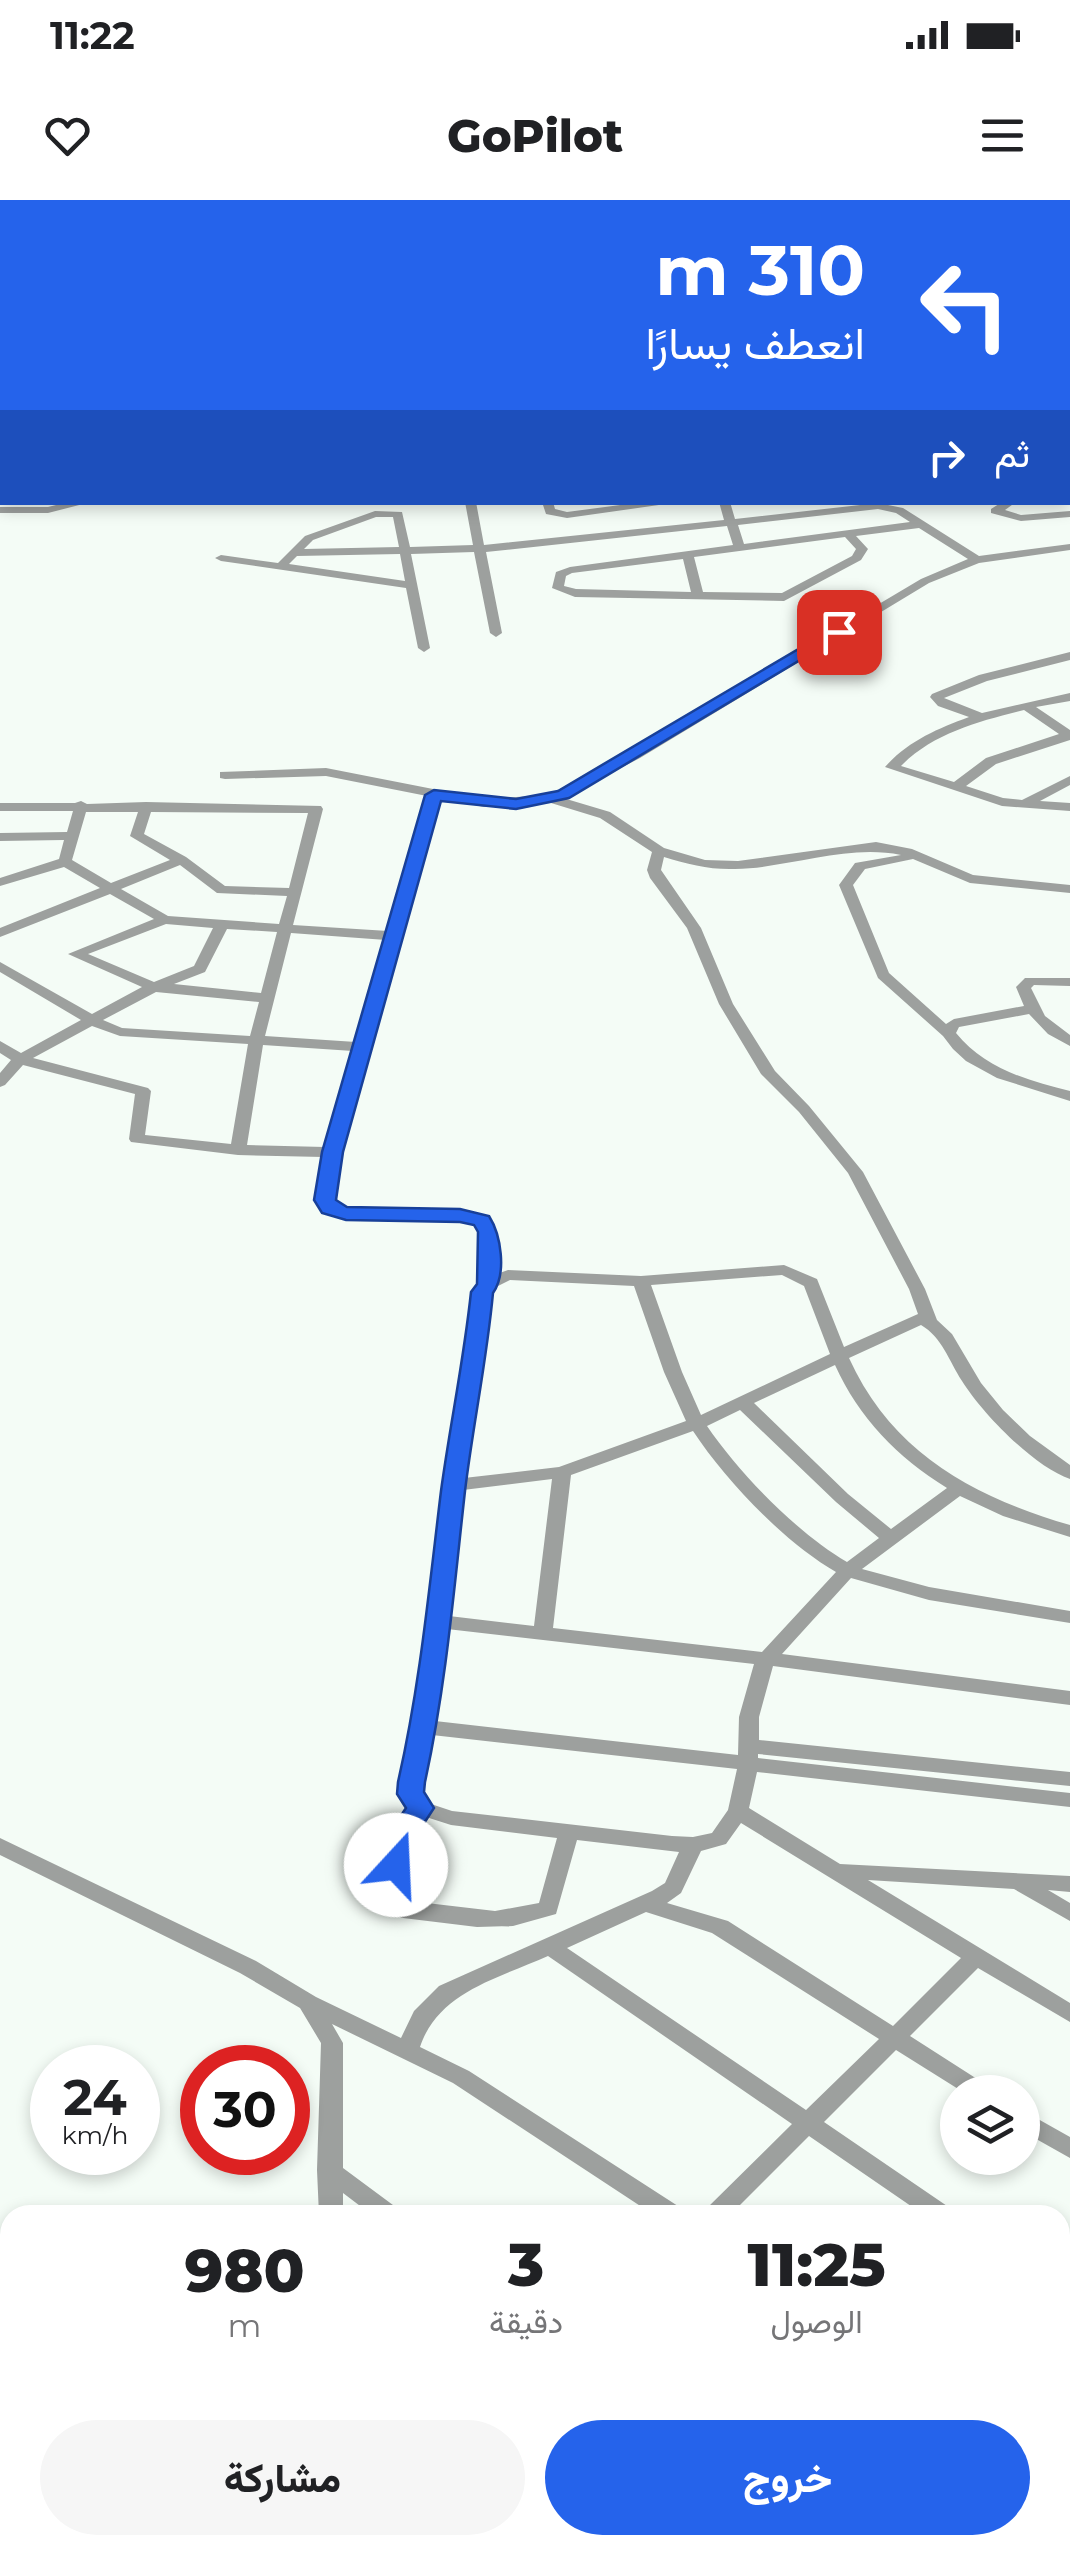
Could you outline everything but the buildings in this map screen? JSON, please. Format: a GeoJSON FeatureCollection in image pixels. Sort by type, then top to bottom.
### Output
{"type":"FeatureCollection","features":[{"type":"Feature","properties":{"kind":"street"},"geometry":{"type":"LineString","coordinates":[[0,510],[48,510],[72,505]]}},
{"type":"Feature","properties":{"kind":"street"},"geometry":{"type":"LineString","coordinates":[[471,505],[496,633]]}},
{"type":"Feature","properties":{"kind":"street"},"geometry":{"type":"LineString","coordinates":[[547,505],[550,512],[561,514],[608,506],[637,594]]}},
{"type":"Feature","properties":{"kind":"street"},"geometry":{"type":"LineString","coordinates":[[725,505],[740,549]]}},
{"type":"Feature","properties":{"kind":"street"},"geometry":{"type":"LineString","coordinates":[[292,552],[480,547],[616,537],[887,505]]}},
{"type":"Feature","properties":{"kind":"street"},"geometry":{"type":"LineString","coordinates":[[897,505],[977,560]]}},
{"type":"Feature","properties":{"kind":"street"},"geometry":{"type":"LineString","coordinates":[[1006,505],[995,511],[1021,518],[1070,514]]}},
{"type":"Feature","properties":{"kind":"street"},"geometry":{"type":"LineString","coordinates":[[280,567],[310,538],[389,512],[399,516],[424,648]]}},
{"type":"Feature","properties":{"kind":"street"},"geometry":{"type":"LineString","coordinates":[[849,535],[862,554],[791,595],[575,593],[558,588],[558,578],[564,571],[922,524]]}},
{"type":"Feature","properties":{"kind":"street"},"geometry":{"type":"LineString","coordinates":[[225,775],[326,772],[434,795],[516,804],[552,799],[635,755],[925,581],[977,560],[1070,547]]}},
{"type":"Feature","properties":{"kind":"street"},"geometry":{"type":"LineString","coordinates":[[688,557],[698,595]]}},
{"type":"Feature","properties":{"kind":"street"},"geometry":{"type":"LineString","coordinates":[[221,558],[410,584]]}},
{"type":"Feature","properties":{"kind":"street"},"geometry":{"type":"LineString","coordinates":[[983,718],[942,704],[936,698],[983,678],[1069,656]]}},
{"type":"Feature","properties":{"kind":"street"},"geometry":{"type":"LineString","coordinates":[[1070,698],[983,718],[921,744],[892,764],[894,769],[1021,806],[1070,806]]}},
{"type":"Feature","properties":{"kind":"street"},"geometry":{"type":"LineString","coordinates":[[1026,706],[1070,735]]}},
{"type":"Feature","properties":{"kind":"street"},"geometry":{"type":"LineString","coordinates":[[955,788],[991,761],[1070,735]]}},
{"type":"Feature","properties":{"kind":"street"},"geometry":{"type":"LineString","coordinates":[[1021,806],[1070,780]]}},
{"type":"Feature","properties":{"kind":"street"},"geometry":{"type":"LineString","coordinates":[[434,795],[332,1152],[325,1200],[329,1209],[346,1214],[460,1216],[481,1221],[489,1232],[488,1284]]}},
{"type":"Feature","properties":{"kind":"street"},"geometry":{"type":"LineString","coordinates":[[552,799],[605,815],[659,851],[721,866],[863,846],[918,856],[970,880],[1070,889]]}},
{"type":"Feature","properties":{"kind":"street"},"geometry":{"type":"LineString","coordinates":[[65,862],[81,805]]}},
{"type":"Feature","properties":{"kind":"street"},"geometry":{"type":"LineString","coordinates":[[146,806],[137,836],[181,860],[222,890],[295,892]]}},
{"type":"Feature","properties":{"kind":"street"},"geometry":{"type":"LineString","coordinates":[[0,807],[316,809],[256,1041],[238,1150]]}},
{"type":"Feature","properties":{"kind":"street"},"geometry":{"type":"LineString","coordinates":[[0,837],[72,836]]}},
{"type":"Feature","properties":{"kind":"street"},"geometry":{"type":"LineString","coordinates":[[659,851],[656,878],[694,928],[732,1018],[769,1074],[804,1109],[855,1172],[881,1217],[929,1322]]}},
{"type":"Feature","properties":{"kind":"street"},"geometry":{"type":"LineString","coordinates":[[918,856],[864,864],[850,875],[846,884],[883,975],[967,1054],[990,1068],[1070,1096]]}},
{"type":"Feature","properties":{"kind":"street"},"geometry":{"type":"LineString","coordinates":[[0,933],[181,860]]}},
{"type":"Feature","properties":{"kind":"street"},"geometry":{"type":"LineString","coordinates":[[0,882],[65,862],[165,920]]}},
{"type":"Feature","properties":{"kind":"street"},"geometry":{"type":"LineString","coordinates":[[268,998],[154,987],[75,954],[165,920],[394,936]]}},
{"type":"Feature","properties":{"kind":"street"},"geometry":{"type":"LineString","coordinates":[[0,1082],[20,1059],[154,987],[200,969],[222,924]]}},
{"type":"Feature","properties":{"kind":"street"},"geometry":{"type":"LineString","coordinates":[[0,966],[94,1022],[120,1032],[362,1047]]}},
{"type":"Feature","properties":{"kind":"street"},"geometry":{"type":"LineString","coordinates":[[1070,982],[1026,983],[1024,990],[1032,1009],[1050,1030],[1070,1040]]}},
{"type":"Feature","properties":{"kind":"street"},"geometry":{"type":"LineString","coordinates":[[948,1033],[954,1024],[1032,1009]]}},
{"type":"Feature","properties":{"kind":"street"},"geometry":{"type":"LineString","coordinates":[[0,1046],[20,1059],[143,1092],[137,1139],[238,1150],[332,1152]]}},
{"type":"Feature","properties":{"kind":"street"},"geometry":{"type":"LineString","coordinates":[[959,1488],[848,1570],[765,1661],[753,1695],[738,1811],[719,1839],[693,1845],[451,1818],[421,1808],[410,1794],[424,1726],[482,1292],[488,1284],[508,1275],[641,1281],[760,1271],[796,1273],[811,1283],[838,1354],[860,1396],[890,1438],[959,1488],[999,1508],[1070,1532]]}},
{"type":"Feature","properties":{"kind":"street"},"geometry":{"type":"LineString","coordinates":[[641,1281],[696,1424],[795,1534],[829,1561],[929,1592],[1070,1617]]}},
{"type":"Feature","properties":{"kind":"street"},"geometry":{"type":"LineString","coordinates":[[454,1486],[562,1472],[696,1424],[909,1320],[940,1327],[982,1400],[1020,1438],[1070,1472]]}},
{"type":"Feature","properties":{"kind":"street"},"geometry":{"type":"LineString","coordinates":[[742,1402],[890,1538]]}},
{"type":"Feature","properties":{"kind":"street"},"geometry":{"type":"LineString","coordinates":[[543,1634],[562,1472]]}},
{"type":"Feature","properties":{"kind":"street"},"geometry":{"type":"LineString","coordinates":[[436,1621],[1070,1698]]}},
{"type":"Feature","properties":{"kind":"street"},"geometry":{"type":"LineString","coordinates":[[424,1726],[1070,1779]]}},
{"type":"Feature","properties":{"kind":"street"},"geometry":{"type":"LineString","coordinates":[[748,1755],[1070,1800]]}},
{"type":"Feature","properties":{"kind":"street"},"geometry":{"type":"LineString","coordinates":[[421,1808],[404,1832],[388,1898],[392,1906],[403,1910],[506,1920],[538,1913],[548,1908],[556,1890],[569,1832]]}},
{"type":"Feature","properties":{"kind":"street"},"geometry":{"type":"LineString","coordinates":[[738,1811],[1070,2014]]}},
{"type":"Feature","properties":{"kind":"street"},"geometry":{"type":"LineString","coordinates":[[408,2050],[426,2008],[447,1992],[646,1904],[673,1888],[693,1845]]}},
{"type":"Feature","properties":{"kind":"street"},"geometry":{"type":"LineString","coordinates":[[0,1846],[248,1968],[496,2098],[658,2205]]}},
{"type":"Feature","properties":{"kind":"street"},"geometry":{"type":"LineString","coordinates":[[836,1871],[1070,1884]]}},
{"type":"Feature","properties":{"kind":"street"},"geometry":{"type":"LineString","coordinates":[[1019,1883],[1070,1914]]}},
{"type":"Feature","properties":{"kind":"street"},"geometry":{"type":"LineString","coordinates":[[646,1904],[720,1927],[952,2075]]}},
{"type":"Feature","properties":{"kind":"street"},"geometry":{"type":"LineString","coordinates":[[550,1947],[927,2205]]}},
{"type":"Feature","properties":{"kind":"street"},"geometry":{"type":"LineString","coordinates":[[726,2205],[976,1957]]}},
{"type":"Feature","properties":{"kind":"street"},"geometry":{"type":"LineString","coordinates":[[308,2002],[332,2043],[331,2205]]}},
{"type":"Feature","properties":{"kind":"street"},"geometry":{"type":"LineString","coordinates":[[1040,2130],[1070,2149]]}},
{"type":"Feature","properties":{"kind":"street"},"geometry":{"type":"LineString","coordinates":[[329,2170],[376,2205]]}},
{"type":"Feature","properties":{"kind":"route"},"geometry":{"type":"LineString","coordinates":[[396,1865],[404,1832],[421,1808],[410,1794],[411,1782],[429,1703],[454,1486],[475,1366],[482,1292],[488,1284],[489,1232],[481,1221],[460,1216],[346,1214],[329,1209],[325,1200],[332,1152],[434,795],[516,804],[563,795],[839,632]]}}]}
